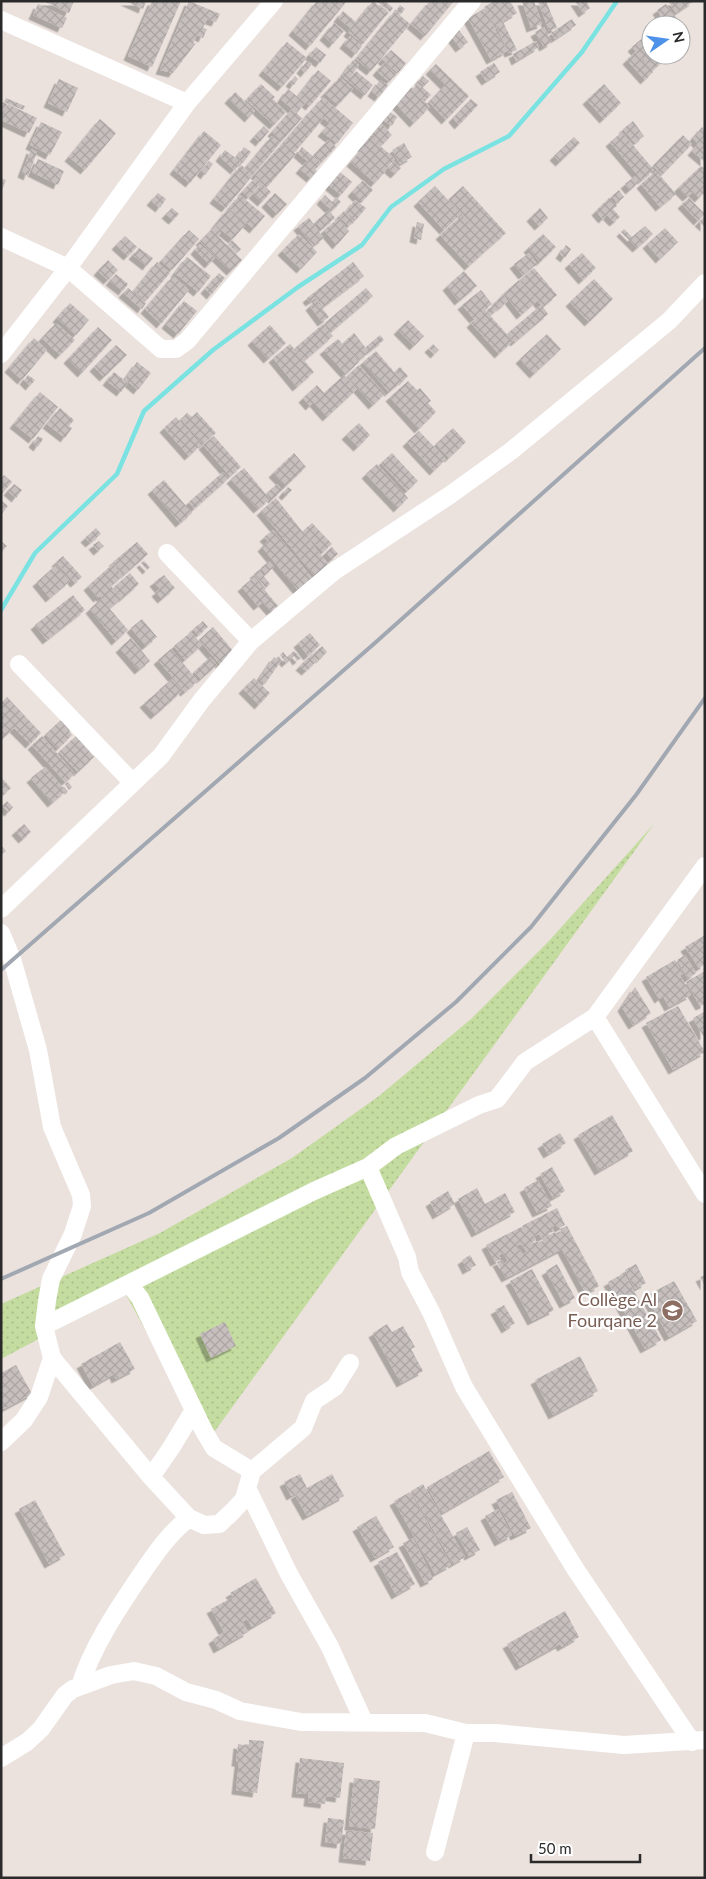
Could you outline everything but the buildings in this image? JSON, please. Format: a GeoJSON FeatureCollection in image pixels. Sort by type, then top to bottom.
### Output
{"type":"FeatureCollection","features":[{"type":"Feature","properties":{"kind":"street"},"geometry":{"type":"LineString","coordinates":[[1,354],[68,268],[187,103],[274,1]]}},
{"type":"Feature","properties":{"kind":"street"},"geometry":{"type":"LineString","coordinates":[[1,237],[68,268],[161,349],[176,349],[182,345],[472,1]]}},
{"type":"Feature","properties":{"kind":"street"},"geometry":{"type":"LineString","coordinates":[[1,20],[187,103]]}},
{"type":"Feature","properties":{"kind":"street"},"geometry":{"type":"LineString","coordinates":[[1,909],[161,756],[201,701],[251,641],[333,572],[450,495],[511,450],[668,321],[705,283]]}},
{"type":"Feature","properties":{"kind":"street"},"geometry":{"type":"LineString","coordinates":[[167,553],[251,641]]}},
{"type":"Feature","properties":{"kind":"street"},"geometry":{"type":"LineString","coordinates":[[19,664],[133,783]]}},
{"type":"Feature","properties":{"kind":"street"},"geometry":{"type":"LineString","coordinates":[[44,1326],[314,1191],[368,1167],[396,1146],[479,1105],[497,1099],[525,1062],[595,1017],[705,866]]}},
{"type":"Feature","properties":{"kind":"street"},"geometry":{"type":"LineString","coordinates":[[1,933],[12,959],[38,1050],[52,1127],[82,1195],[82,1206],[73,1234],[51,1279],[44,1326],[52,1358],[151,1477],[189,1518],[204,1525],[219,1524],[244,1499],[252,1471],[303,1428],[314,1401],[335,1386],[350,1363]]}},
{"type":"Feature","properties":{"kind":"street"},"geometry":{"type":"LineString","coordinates":[[595,1017],[705,1194]]}},
{"type":"Feature","properties":{"kind":"street"},"geometry":{"type":"LineString","coordinates":[[368,1167],[407,1257],[410,1272],[431,1312],[464,1387],[576,1570],[698,1741]]}},
{"type":"Feature","properties":{"kind":"street"},"geometry":{"type":"LineString","coordinates":[[130,1284],[140,1298],[159,1335],[204,1431],[214,1448],[252,1471]]}},
{"type":"Feature","properties":{"kind":"street"},"geometry":{"type":"LineString","coordinates":[[1,1442],[24,1420],[40,1398],[52,1358]]}},
{"type":"Feature","properties":{"kind":"street"},"geometry":{"type":"LineString","coordinates":[[151,1477],[194,1410]]}},
{"type":"Feature","properties":{"kind":"street"},"geometry":{"type":"LineString","coordinates":[[247,1488],[289,1574],[330,1647],[364,1722]]}},
{"type":"Feature","properties":{"kind":"street"},"geometry":{"type":"LineString","coordinates":[[80,1686],[84,1671],[118,1608],[170,1535],[189,1518]]}},
{"type":"Feature","properties":{"kind":"street"},"geometry":{"type":"LineString","coordinates":[[1,1758],[27,1742],[41,1729],[65,1695],[80,1686],[111,1675],[134,1672],[156,1676],[186,1692],[216,1700],[240,1711],[301,1722],[425,1723],[466,1733],[494,1733],[624,1746],[698,1741]]}},
{"type":"Feature","properties":{"kind":"street"},"geometry":{"type":"LineString","coordinates":[[436,1852],[466,1733]]}},
{"type":"Feature","properties":{"kind":"green space"},"geometry":{"type":"Polygon","coordinates":[[[654,824],[207,1442],[125,1293],[1,1359],[1,1304],[160,1233],[292,1158],[379,1096],[471,1019],[548,942],[654,824]]]}},
{"type":"Feature","properties":{"kind":"waterway"},"geometry":{"type":"LineString","coordinates":[[1,610],[35,553],[117,474],[144,411],[213,350],[298,287],[362,245],[391,207],[444,169],[509,136],[582,52],[617,1]]}},
{"type":"Feature","properties":{"kind":"railway"},"geometry":{"type":"LineString","coordinates":[[1,970],[376,642],[705,348]]}},
{"type":"Feature","properties":{"kind":"railway"},"geometry":{"type":"LineString","coordinates":[[1,1279],[149,1213],[279,1138],[365,1078],[456,1002],[531,927],[636,795],[705,698]]}},
{"type":"Feature","properties":{"kind":"place","name":"Collège Al Fourqane 2"},"geometry":{"type":"Point","coordinates":[673,1310]}}]}
